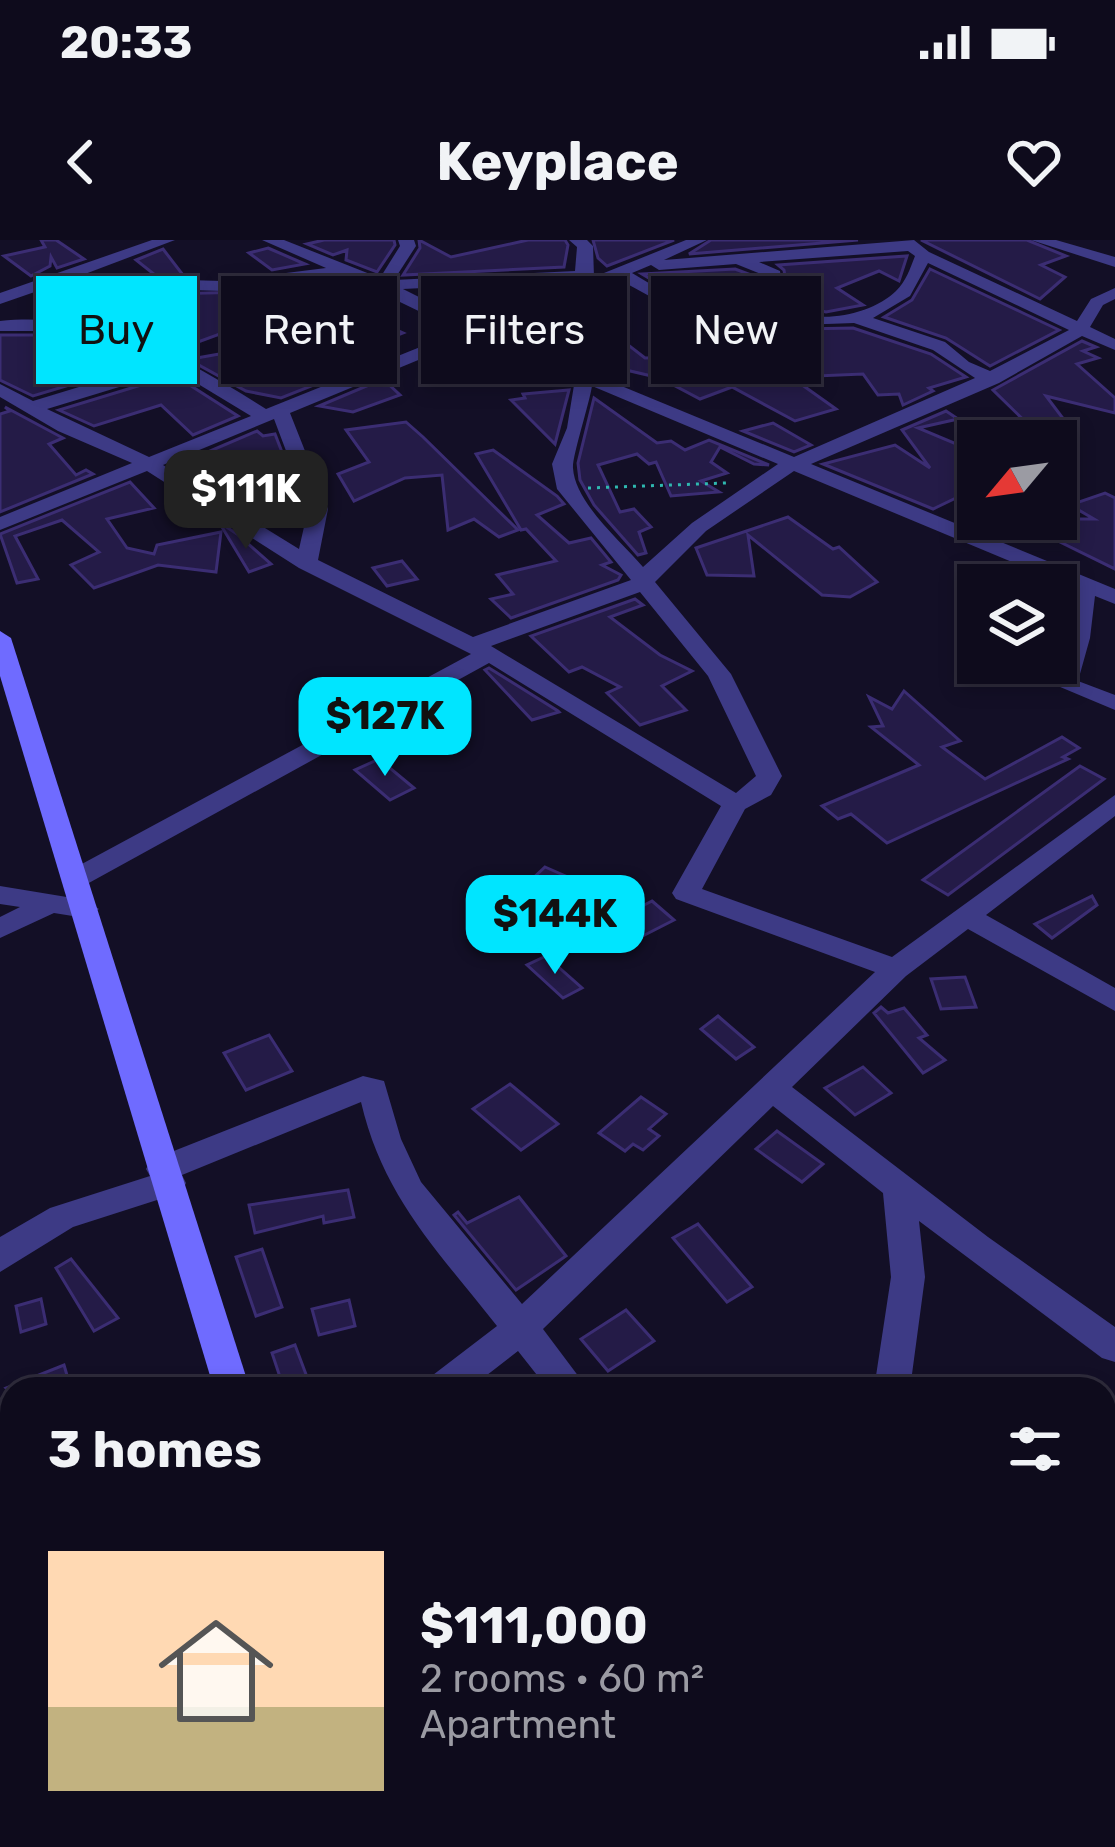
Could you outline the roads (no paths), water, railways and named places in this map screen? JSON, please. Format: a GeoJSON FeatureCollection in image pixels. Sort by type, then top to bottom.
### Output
{"type":"FeatureCollection","features":[{"type":"Feature","properties":{"kind":"street"},"geometry":{"type":"LineString","coordinates":[[62,276],[167,240]]}},
{"type":"Feature","properties":{"kind":"street"},"geometry":{"type":"LineString","coordinates":[[270,240],[356,276]]}},
{"type":"Feature","properties":{"kind":"street"},"geometry":{"type":"LineString","coordinates":[[389,276],[408,246],[406,240]]}},
{"type":"Feature","properties":{"kind":"street"},"geometry":{"type":"LineString","coordinates":[[577,240],[585,246],[584,276]]}},
{"type":"Feature","properties":{"kind":"street"},"geometry":{"type":"LineString","coordinates":[[601,276],[642,266],[699,240]]}},
{"type":"Feature","properties":{"kind":"street"},"geometry":{"type":"LineString","coordinates":[[1039,240],[1115,258]]}},
{"type":"Feature","properties":{"kind":"street"},"geometry":{"type":"LineString","coordinates":[[1109,240],[1115,258]]}},
{"type":"Feature","properties":{"kind":"street"},"geometry":{"type":"LineString","coordinates":[[642,266],[913,247],[1115,345]]}},
{"type":"Feature","properties":{"kind":"street"},"geometry":{"type":"LineString","coordinates":[[821,319],[857,318],[895,304],[916,279],[913,247]]}},
{"type":"Feature","properties":{"kind":"street"},"geometry":{"type":"LineString","coordinates":[[740,260],[774,276]]}},
{"type":"Feature","properties":{"kind":"street"},"geometry":{"type":"LineString","coordinates":[[197,285],[341,271]]}},
{"type":"Feature","properties":{"kind":"street"},"geometry":{"type":"LineString","coordinates":[[614,273],[651,292]]}},
{"type":"Feature","properties":{"kind":"street"},"geometry":{"type":"LineString","coordinates":[[0,298],[36,285]]}},
{"type":"Feature","properties":{"kind":"street"},"geometry":{"type":"LineString","coordinates":[[76,878],[480,650],[643,583],[653,566],[762,482],[792,464],[993,379],[1081,330],[1097,302],[1115,293]]}},
{"type":"Feature","properties":{"kind":"street"},"geometry":{"type":"LineString","coordinates":[[857,318],[939,346],[962,366],[993,379]]}},
{"type":"Feature","properties":{"kind":"street"},"geometry":{"type":"LineString","coordinates":[[0,326],[36,324]]}},
{"type":"Feature","properties":{"kind":"street"},"geometry":{"type":"LineString","coordinates":[[0,524],[421,350]]}},
{"type":"Feature","properties":{"kind":"street"},"geometry":{"type":"LineString","coordinates":[[197,371],[272,414],[318,509],[307,562]]}},
{"type":"Feature","properties":{"kind":"street"},"geometry":{"type":"LineString","coordinates":[[29,408],[108,384]]}},
{"type":"Feature","properties":{"kind":"street"},"geometry":{"type":"LineString","coordinates":[[578,384],[575,428],[562,464],[567,489],[719,674],[769,776],[762,789],[735,804],[686,893],[896,969]]}},
{"type":"Feature","properties":{"kind":"street"},"geometry":{"type":"LineString","coordinates":[[601,384],[1115,596]]}},
{"type":"Feature","properties":{"kind":"street"},"geometry":{"type":"LineString","coordinates":[[0,389],[29,408],[146,463],[307,562],[480,650],[735,804]]}},
{"type":"Feature","properties":{"kind":"street"},"geometry":{"type":"LineString","coordinates":[[1084,584],[1079,638],[1065,684],[1115,704]]}},
{"type":"Feature","properties":{"kind":"street"},"geometry":{"type":"LineString","coordinates":[[0,638],[228,1377]]}},
{"type":"Feature","properties":{"kind":"street"},"geometry":{"type":"LineString","coordinates":[[457,1377],[522,1327],[896,969],[1115,803]]}},
{"type":"Feature","properties":{"kind":"street"},"geometry":{"type":"LineString","coordinates":[[0,895],[85,909]]}},
{"type":"Feature","properties":{"kind":"street"},"geometry":{"type":"LineString","coordinates":[[0,929],[47,904]]}},
{"type":"Feature","properties":{"kind":"street"},"geometry":{"type":"LineString","coordinates":[[965,915],[1115,1001]]}},
{"type":"Feature","properties":{"kind":"street"},"geometry":{"type":"LineString","coordinates":[[0,1258],[62,1217],[362,1088],[373,1089],[385,1139],[408,1190],[561,1377]]}},
{"type":"Feature","properties":{"kind":"street"},"geometry":{"type":"LineString","coordinates":[[772,1088],[1115,1346]]}},
{"type":"Feature","properties":{"kind":"street"},"geometry":{"type":"LineString","coordinates":[[894,1377],[908,1277],[899,1186]]}}]}
